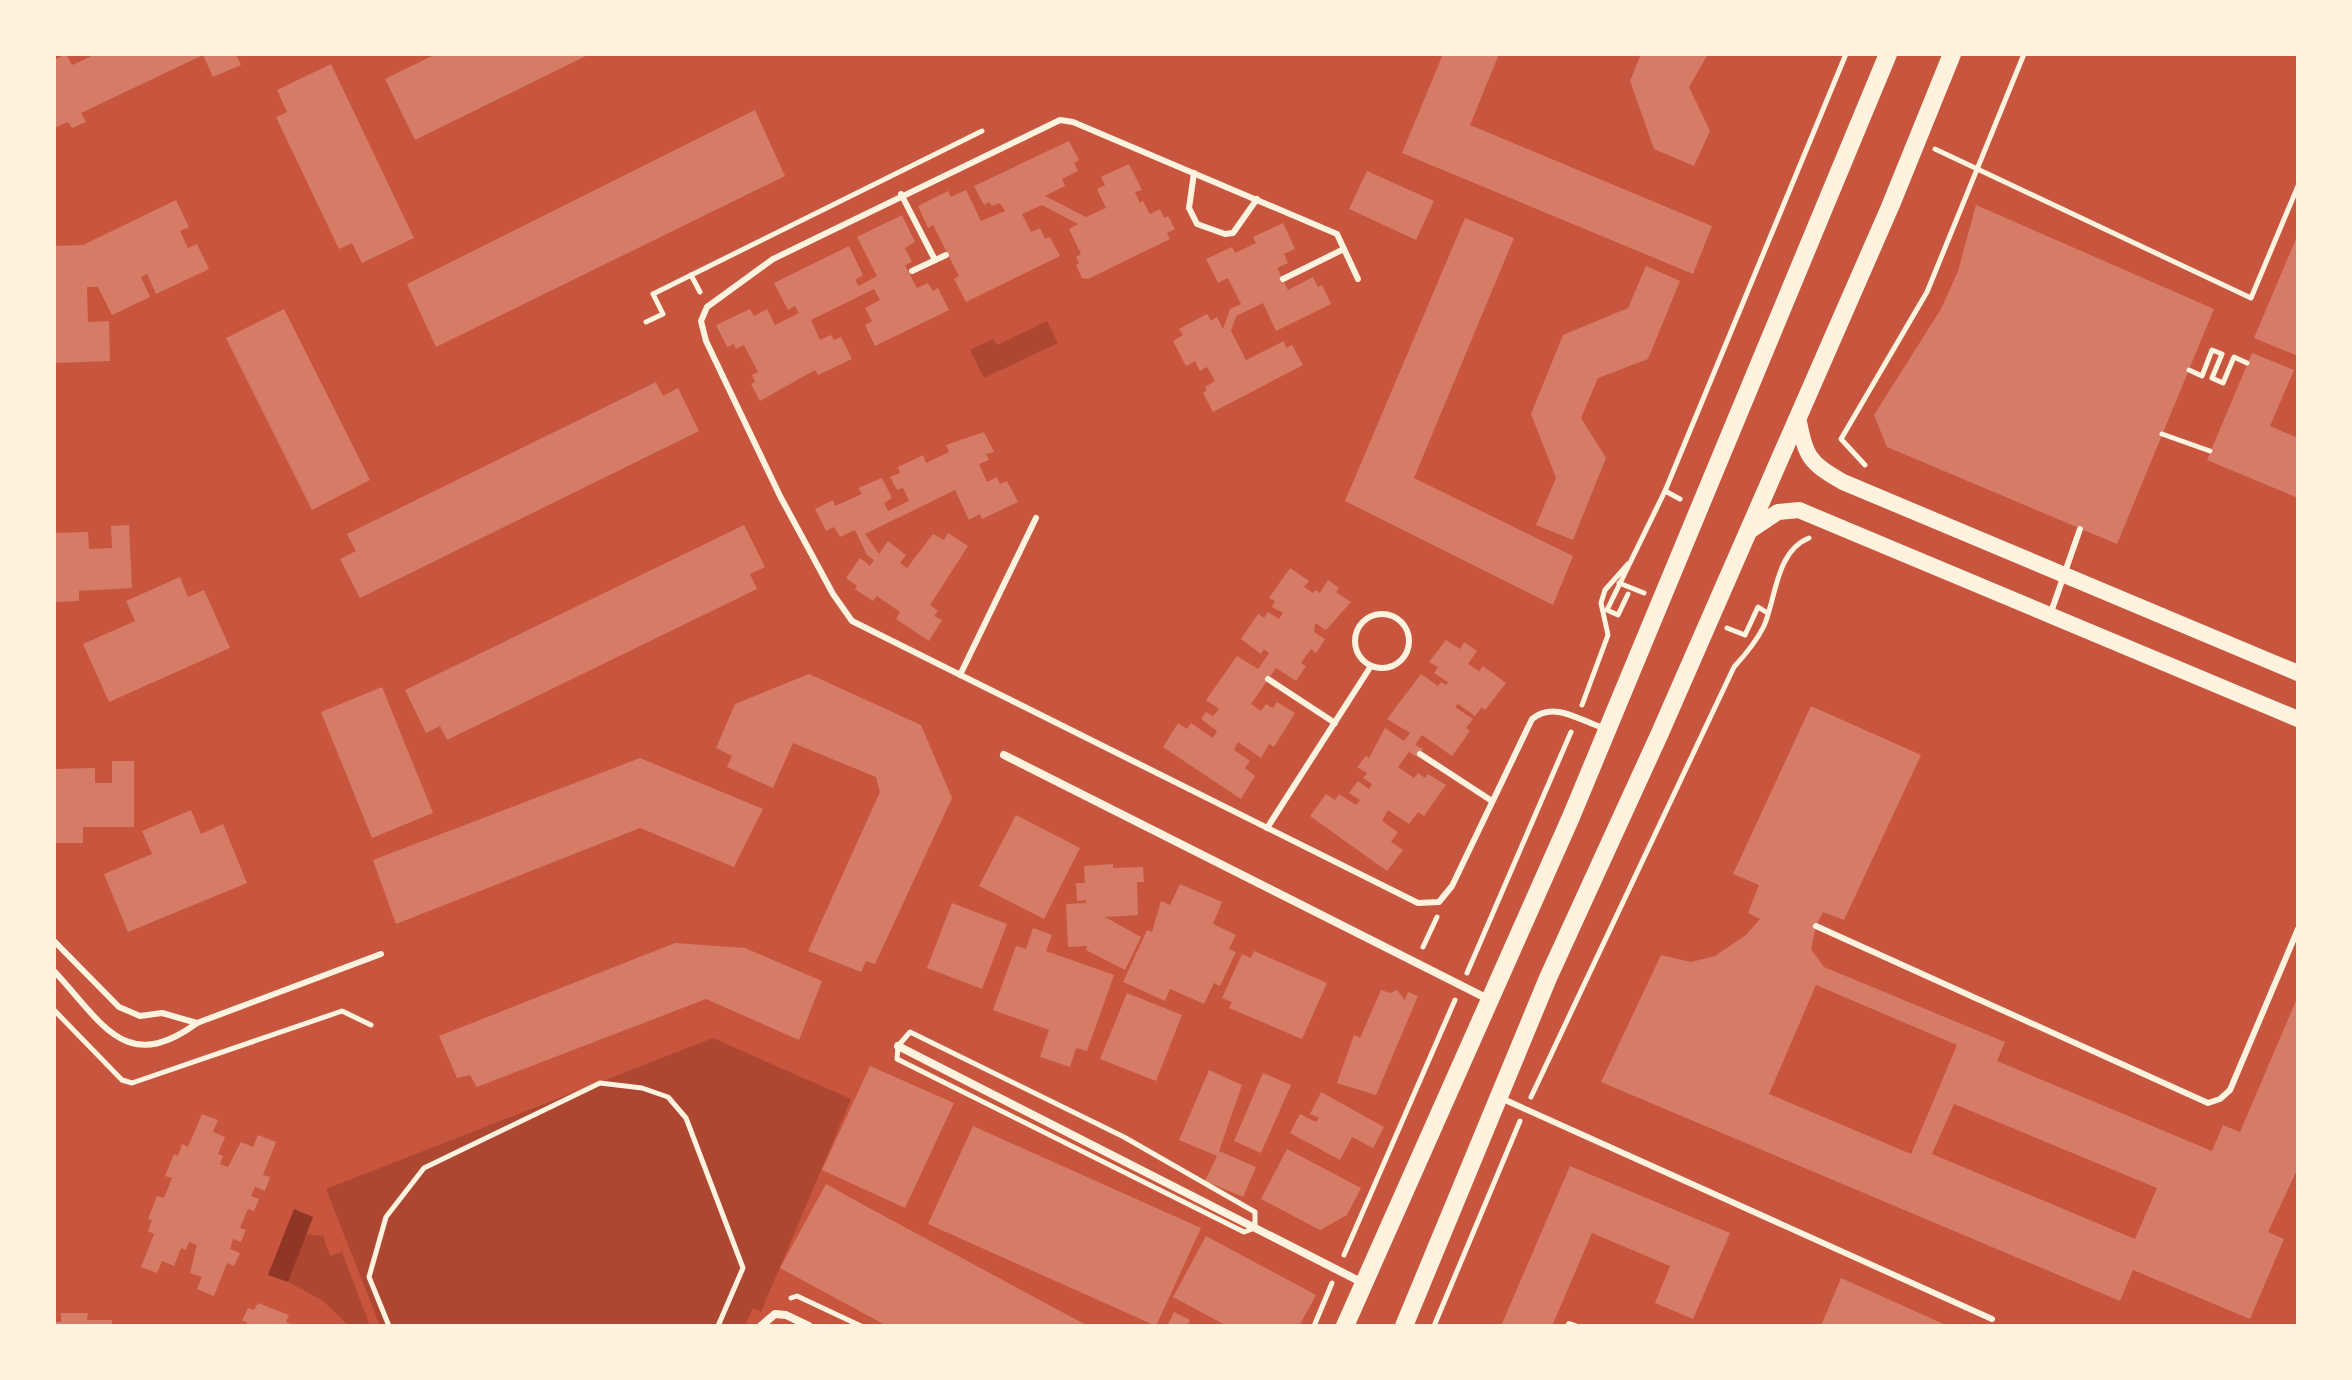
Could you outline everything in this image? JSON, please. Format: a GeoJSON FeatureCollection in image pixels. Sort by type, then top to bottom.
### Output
{"type":"FeatureCollection","features":[{"type":"Feature","properties":{"kind":"main road"},"geometry":{"type":"LineString","coordinates":[[1345,1326],[1608,730],[1888,54]]}},
{"type":"Feature","properties":{"kind":"main road"},"geometry":{"type":"LineString","coordinates":[[1404,1326],[1548,978],[1748,532],[1952,54]]}},
{"type":"Feature","properties":{"kind":"main road"},"geometry":{"type":"LineString","coordinates":[[1798,417],[1803,445],[1815,466],[1824,471],[2298,673]]}},
{"type":"Feature","properties":{"kind":"main road"},"geometry":{"type":"LineString","coordinates":[[1748,532],[1778,512],[1799,510],[2298,719]]}},
{"type":"Feature","properties":{"kind":"street"},"geometry":{"type":"LineString","coordinates":[[1004,755],[1490,1001]]}},
{"type":"Feature","properties":{"kind":"street"},"geometry":{"type":"LineString","coordinates":[[898,1046],[1364,1283]]}},
{"type":"Feature","properties":{"kind":"street"},"geometry":{"type":"LineString","coordinates":[[761,1326],[775,1314],[786,1315],[809,1326]]}},
{"type":"Feature","properties":{"kind":"lane"},"geometry":{"type":"LineString","coordinates":[[1358,279],[1337,234],[1060,120],[901,194],[773,259],[707,307],[701,321],[706,341],[780,496],[841,608],[852,621],[1426,905],[1439,902],[1452,886],[1532,719],[1555,709],[1608,730]]}},
{"type":"Feature","properties":{"kind":"lane"},"geometry":{"type":"LineString","coordinates":[[1194,173],[1189,208],[1197,224],[1225,234],[1233,233],[1257,199]]}},
{"type":"Feature","properties":{"kind":"lane"},"geometry":{"type":"LineString","coordinates":[[901,194],[935,260]]}},
{"type":"Feature","properties":{"kind":"lane"},"geometry":{"type":"LineString","coordinates":[[1283,279],[1344,249]]}},
{"type":"Feature","properties":{"kind":"lane"},"geometry":{"type":"LineString","coordinates":[[912,271],[946,255]]}},
{"type":"Feature","properties":{"kind":"lane"},"geometry":{"type":"LineString","coordinates":[[960,675],[1036,518]]}},
{"type":"Feature","properties":{"kind":"lane"},"geometry":{"type":"LineString","coordinates":[[2073,579],[2071,558],[2080,529]]}},
{"type":"Feature","properties":{"kind":"lane"},"geometry":{"type":"LineString","coordinates":[[2050,615],[2073,579],[2071,558]]}},
{"type":"Feature","properties":{"kind":"lane"},"geometry":{"type":"LineString","coordinates":[[1392,616],[1406,628],[1407,653],[1396,665],[1371,666],[1358,653],[1356,636],[1366,620],[1392,616]]}},
{"type":"Feature","properties":{"kind":"lane"},"geometry":{"type":"LineString","coordinates":[[1267,828],[1371,666]]}},
{"type":"Feature","properties":{"kind":"lane"},"geometry":{"type":"LineString","coordinates":[[1268,679],[1335,723]]}},
{"type":"Feature","properties":{"kind":"lane"},"geometry":{"type":"LineString","coordinates":[[1420,754],[1492,801]]}},
{"type":"Feature","properties":{"kind":"lane"},"geometry":{"type":"LineString","coordinates":[[1816,926],[2208,1103],[2220,1099],[2230,1090],[2298,929]]}},
{"type":"Feature","properties":{"kind":"lane"},"geometry":{"type":"LineString","coordinates":[[54,941],[119,1007],[140,1016],[162,1013],[197,1023]]}},
{"type":"Feature","properties":{"kind":"lane"},"geometry":{"type":"LineString","coordinates":[[54,971],[106,1026],[131,1046],[149,1047],[173,1040],[197,1023],[381,954]]}},
{"type":"Feature","properties":{"kind":"lane"},"geometry":{"type":"LineString","coordinates":[[1500,1097],[1992,1319]]}},
{"type":"Feature","properties":{"kind":"path"},"geometry":{"type":"LineString","coordinates":[[1628,594],[1618,615],[1607,610],[1665,491],[1846,54]]}},
{"type":"Feature","properties":{"kind":"path"},"geometry":{"type":"LineString","coordinates":[[1871,468],[1859,463],[1841,439],[1927,292],[2024,54]]}},
{"type":"Feature","properties":{"kind":"path"},"geometry":{"type":"LineString","coordinates":[[646,322],[663,314],[653,294],[982,131]]}},
{"type":"Feature","properties":{"kind":"path"},"geometry":{"type":"LineString","coordinates":[[1916,140],[2251,298],[2298,186]]}},
{"type":"Feature","properties":{"kind":"path"},"geometry":{"type":"LineString","coordinates":[[893,164],[897,173]]}},
{"type":"Feature","properties":{"kind":"path"},"geometry":{"type":"LineString","coordinates":[[2189,370],[2202,376],[2212,350],[2222,354],[2212,378],[2223,383],[2234,357],[2247,363]]}},
{"type":"Feature","properties":{"kind":"path"},"geometry":{"type":"LineString","coordinates":[[2162,434],[2210,451]]}},
{"type":"Feature","properties":{"kind":"path"},"geometry":{"type":"LineString","coordinates":[[1665,491],[1700,509]]}},
{"type":"Feature","properties":{"kind":"path"},"geometry":{"type":"LineString","coordinates":[[1434,1326],[1495,1173],[1734,667],[1755,644],[1791,549],[1810,538]]}},
{"type":"Feature","properties":{"kind":"path"},"geometry":{"type":"LineString","coordinates":[[1314,1326],[1577,719],[1608,635],[1601,603],[1605,590],[1628,564]]}},
{"type":"Feature","properties":{"kind":"path"},"geometry":{"type":"LineString","coordinates":[[1745,635],[1758,607],[1767,611]]}},
{"type":"Feature","properties":{"kind":"path"},"geometry":{"type":"LineString","coordinates":[[1755,639],[1767,611]]}},
{"type":"Feature","properties":{"kind":"path"},"geometry":{"type":"LineString","coordinates":[[1419,954],[1436,925]]}},
{"type":"Feature","properties":{"kind":"path"},"geometry":{"type":"LineString","coordinates":[[54,1010],[122,1080],[132,1083],[342,1011],[371,1025]]}},
{"type":"Feature","properties":{"kind":"path"},"geometry":{"type":"LineString","coordinates":[[389,1326],[369,1277],[386,1217],[424,1168],[600,1083],[642,1088],[668,1097],[686,1118],[743,1268],[718,1326]]}},
{"type":"Feature","properties":{"kind":"shaded area"},"geometry":{"type":"Polygon","coordinates":[[[1047,321],[1058,343],[984,378],[970,350],[993,339],[997,345],[1047,321]]]}},
{"type":"Feature","properties":{"kind":"shaded area"},"geometry":{"type":"Polygon","coordinates":[[[713,1038],[851,1099],[761,1312],[753,1308],[745,1326],[380,1326],[326,1189],[713,1038]]]}},
{"type":"Feature","properties":{"kind":"shaded area"},"geometry":{"type":"Polygon","coordinates":[[[294,1209],[313,1217],[288,1282],[268,1275],[294,1209]]]}},
{"type":"Feature","properties":{"kind":"shaded area"},"geometry":{"type":"Polygon","coordinates":[[[306,1234],[323,1236],[330,1256],[342,1252],[370,1326],[349,1326],[322,1300],[288,1282],[306,1234]]]}},
{"type":"Feature","properties":{"kind":"building"},"geometry":{"type":"Polygon","coordinates":[[[66,54],[72,65],[96,54],[236,54],[241,65],[213,77],[203,55],[81,113],[86,122],[72,128],[68,122],[56,127],[54,60],[66,54]]]}},
{"type":"Feature","properties":{"kind":"building"},"geometry":{"type":"Polygon","coordinates":[[[436,54],[590,54],[415,140],[385,79],[436,54]]]}},
{"type":"Feature","properties":{"kind":"building"},"geometry":{"type":"Polygon","coordinates":[[[1443,54],[1499,54],[1470,125],[1712,226],[1693,274],[1402,153],[1443,54]]]}},
{"type":"Feature","properties":{"kind":"building"},"geometry":{"type":"Polygon","coordinates":[[[1641,54],[1708,54],[1689,87],[1710,131],[1694,166],[1654,149],[1630,81],[1641,54]]]}},
{"type":"Feature","properties":{"kind":"building"},"geometry":{"type":"Polygon","coordinates":[[[331,64],[414,238],[362,263],[352,243],[339,249],[276,117],[287,112],[277,90],[331,64]]]}},
{"type":"Feature","properties":{"kind":"building"},"geometry":{"type":"Polygon","coordinates":[[[755,110],[785,176],[436,347],[407,284],[755,110]]]}},
{"type":"Feature","properties":{"kind":"building"},"geometry":{"type":"Polygon","coordinates":[[[1069,141],[1079,160],[1074,163],[1078,171],[1062,179],[1065,186],[1045,196],[1086,217],[1106,208],[1097,189],[1105,185],[1101,177],[1129,164],[1142,190],[1135,192],[1140,203],[1143,201],[1150,214],[1160,209],[1164,218],[1168,216],[1175,229],[1167,233],[1170,239],[1088,279],[1082,278],[1076,265],[1079,263],[1076,257],[1081,254],[1069,229],[1078,224],[1042,205],[1022,214],[1031,232],[1040,228],[1045,239],[1050,237],[1060,256],[966,302],[954,279],[959,276],[933,225],[928,228],[918,206],[948,191],[951,197],[966,190],[981,221],[1005,211],[1000,203],[984,205],[974,186],[1069,141]]]}},
{"type":"Feature","properties":{"kind":"building"},"geometry":{"type":"Polygon","coordinates":[[[1367,171],[1434,201],[1416,240],[1349,209],[1367,171]]]}},
{"type":"Feature","properties":{"kind":"building"},"geometry":{"type":"Polygon","coordinates":[[[176,200],[189,227],[180,231],[188,248],[197,244],[209,269],[156,294],[147,274],[141,277],[150,297],[112,315],[98,287],[87,287],[88,322],[109,321],[110,361],[54,363],[54,246],[83,245],[176,200]]]}},
{"type":"Feature","properties":{"kind":"building"},"geometry":{"type":"Polygon","coordinates":[[[1976,205],[2214,309],[2117,544],[1887,447],[1874,415],[1941,309],[1958,271],[1976,205]]]}},
{"type":"Feature","properties":{"kind":"building"},"geometry":{"type":"Polygon","coordinates":[[[902,215],[915,242],[905,248],[912,262],[905,265],[917,288],[928,283],[933,291],[938,288],[949,310],[875,346],[865,325],[872,321],[865,308],[880,300],[874,289],[811,320],[820,340],[831,335],[834,340],[841,337],[852,359],[818,375],[815,370],[760,401],[751,384],[755,382],[752,375],[758,372],[744,345],[736,349],[734,344],[727,347],[716,325],[750,309],[754,316],[767,309],[775,325],[799,313],[795,306],[788,310],[774,283],[849,246],[863,275],[855,280],[859,286],[877,276],[857,237],[902,215]]]}},
{"type":"Feature","properties":{"kind":"building"},"geometry":{"type":"Polygon","coordinates":[[[1465,218],[1514,238],[1414,478],[1573,556],[1553,605],[1345,501],[1465,218]]]}},
{"type":"Feature","properties":{"kind":"building"},"geometry":{"type":"Polygon","coordinates":[[[1283,223],[1295,249],[1284,254],[1288,263],[1277,268],[1288,290],[1313,277],[1318,287],[1322,285],[1331,304],[1276,331],[1263,303],[1236,316],[1231,331],[1246,360],[1284,341],[1286,348],[1292,345],[1303,365],[1213,412],[1203,393],[1207,390],[1205,387],[1215,381],[1207,367],[1200,371],[1195,361],[1186,366],[1173,341],[1183,335],[1179,329],[1207,314],[1211,321],[1217,317],[1223,329],[1230,309],[1241,304],[1228,278],[1218,283],[1206,259],[1232,247],[1235,253],[1256,243],[1253,237],[1283,223]]]}},
{"type":"Feature","properties":{"kind":"building"},"geometry":{"type":"Polygon","coordinates":[[[2298,234],[2298,356],[2254,338],[2298,234]]]}},
{"type":"Feature","properties":{"kind":"building"},"geometry":{"type":"Polygon","coordinates":[[[1646,266],[1680,281],[1648,359],[1598,378],[1581,418],[1606,458],[1573,540],[1536,525],[1556,478],[1531,414],[1563,335],[1628,308],[1646,266]]]}},
{"type":"Feature","properties":{"kind":"building"},"geometry":{"type":"Polygon","coordinates":[[[284,309],[370,480],[312,510],[226,338],[284,309]]]}},
{"type":"Feature","properties":{"kind":"building"},"geometry":{"type":"Polygon","coordinates":[[[2252,353],[2294,370],[2270,426],[2298,438],[2298,498],[2207,460],[2252,353]]]}},
{"type":"Feature","properties":{"kind":"building"},"geometry":{"type":"Polygon","coordinates":[[[656,382],[663,396],[678,388],[699,431],[360,598],[340,559],[356,551],[347,534],[656,382]]]}},
{"type":"Feature","properties":{"kind":"building"},"geometry":{"type":"Polygon","coordinates":[[[984,432],[994,452],[986,454],[989,460],[979,464],[987,482],[997,477],[1000,484],[1007,481],[1018,502],[982,519],[980,514],[969,520],[955,490],[865,534],[879,554],[888,541],[906,555],[900,563],[907,568],[933,534],[944,540],[948,533],[968,546],[930,605],[938,611],[934,616],[942,620],[929,641],[896,619],[900,612],[877,596],[873,601],[855,589],[857,586],[846,578],[860,558],[870,566],[874,560],[867,555],[855,530],[840,537],[834,527],[826,531],[815,509],[833,500],[835,506],[862,494],[858,488],[882,478],[892,498],[884,503],[888,511],[909,501],[903,488],[897,490],[890,477],[900,473],[898,467],[923,455],[926,463],[949,452],[946,445],[984,432]]]}},
{"type":"Feature","properties":{"kind":"building"},"geometry":{"type":"Polygon","coordinates":[[[129,525],[132,588],[79,591],[79,601],[54,602],[54,533],[88,532],[89,549],[112,548],[111,526],[129,525]]]}},
{"type":"Feature","properties":{"kind":"building"},"geometry":{"type":"Polygon","coordinates":[[[744,525],[765,567],[750,574],[757,589],[447,740],[440,726],[426,733],[405,690],[744,525]]]}},
{"type":"Feature","properties":{"kind":"building"},"geometry":{"type":"Polygon","coordinates":[[[1290,568],[1309,581],[1304,587],[1313,593],[1315,590],[1320,593],[1328,580],[1339,588],[1336,592],[1351,602],[1326,630],[1315,623],[1314,632],[1325,639],[1316,653],[1311,649],[1301,663],[1306,666],[1296,681],[1276,668],[1251,704],[1261,711],[1266,704],[1273,708],[1277,702],[1295,713],[1274,747],[1269,744],[1261,758],[1238,742],[1234,750],[1250,761],[1245,768],[1255,776],[1241,799],[1163,747],[1178,723],[1187,729],[1191,723],[1213,738],[1217,731],[1201,719],[1206,712],[1213,716],[1219,709],[1206,700],[1237,656],[1258,669],[1269,653],[1264,649],[1261,654],[1241,639],[1258,614],[1264,618],[1268,612],[1279,619],[1283,613],[1272,607],[1275,601],[1269,598],[1290,568]]]}},
{"type":"Feature","properties":{"kind":"building"},"geometry":{"type":"Polygon","coordinates":[[[180,577],[188,597],[204,590],[230,648],[109,702],[83,644],[135,621],[126,601],[180,577]]]}},
{"type":"Feature","properties":{"kind":"building"},"geometry":{"type":"Polygon","coordinates":[[[1446,640],[1460,649],[1464,642],[1477,651],[1468,664],[1479,671],[1483,666],[1506,683],[1485,710],[1482,707],[1475,716],[1458,704],[1455,707],[1473,719],[1466,728],[1470,731],[1452,756],[1422,735],[1415,745],[1423,749],[1420,754],[1417,757],[1409,752],[1398,767],[1414,778],[1418,773],[1425,778],[1428,774],[1446,785],[1424,816],[1418,812],[1409,824],[1388,810],[1382,821],[1398,832],[1391,842],[1403,850],[1387,871],[1310,816],[1326,794],[1335,800],[1339,794],[1356,805],[1360,800],[1349,793],[1358,781],[1369,789],[1372,784],[1363,778],[1367,773],[1357,767],[1366,756],[1369,758],[1385,728],[1404,741],[1410,733],[1387,719],[1421,674],[1438,686],[1441,682],[1446,685],[1448,682],[1434,673],[1438,667],[1429,662],[1446,640]]]}},
{"type":"Feature","properties":{"kind":"building"},"geometry":{"type":"Polygon","coordinates":[[[809,674],[921,725],[952,798],[875,964],[866,961],[861,972],[808,951],[880,792],[876,777],[793,743],[773,788],[727,767],[732,756],[716,748],[735,704],[809,674]]]}},
{"type":"Feature","properties":{"kind":"building"},"geometry":{"type":"Polygon","coordinates":[[[382,687],[433,813],[372,838],[321,712],[382,687]]]}},
{"type":"Feature","properties":{"kind":"building"},"geometry":{"type":"Polygon","coordinates":[[[1811,706],[1921,755],[1844,920],[1823,912],[1816,926],[1811,949],[1824,967],[2005,1042],[1997,1061],[2212,1151],[2223,1125],[2240,1132],[2298,996],[2298,1168],[2268,1232],[2284,1239],[2250,1319],[2133,1270],[2120,1301],[1601,1082],[1661,955],[1691,962],[1715,956],[1746,935],[1760,919],[1748,913],[1759,885],[1733,874],[1811,706]],[[1816,985],[1769,1094],[1911,1154],[1957,1045],[1816,985]],[[1954,1104],[1932,1154],[2135,1239],[2157,1188],[1954,1104]]]}},
{"type":"Feature","properties":{"kind":"building"},"geometry":{"type":"Polygon","coordinates":[[[640,758],[763,809],[734,867],[640,828],[396,924],[373,860],[640,758]]]}},
{"type":"Feature","properties":{"kind":"building"},"geometry":{"type":"Polygon","coordinates":[[[112,761],[134,761],[134,827],[83,827],[83,843],[54,843],[54,769],[95,768],[95,783],[112,783],[112,761]]]}},
{"type":"Feature","properties":{"kind":"building"},"geometry":{"type":"Polygon","coordinates":[[[191,810],[201,834],[223,824],[247,883],[128,932],[104,874],[152,854],[142,831],[191,810]]]}},
{"type":"Feature","properties":{"kind":"building"},"geometry":{"type":"Polygon","coordinates":[[[1016,815],[1080,848],[1044,919],[979,886],[1016,815]]]}},
{"type":"Feature","properties":{"kind":"building"},"geometry":{"type":"Polygon","coordinates":[[[1113,864],[1113,868],[1143,867],[1144,882],[1137,882],[1138,915],[1105,917],[1141,937],[1125,970],[1086,950],[1087,946],[1068,947],[1066,904],[1086,903],[1086,900],[1077,901],[1076,883],[1085,883],[1084,866],[1113,864]]]}},
{"type":"Feature","properties":{"kind":"building"},"geometry":{"type":"Polygon","coordinates":[[[1180,884],[1222,902],[1213,924],[1236,935],[1229,949],[1236,952],[1220,986],[1214,983],[1204,1004],[1170,989],[1165,1001],[1123,982],[1147,930],[1152,932],[1161,901],[1170,905],[1180,884]]]}},
{"type":"Feature","properties":{"kind":"building"},"geometry":{"type":"Polygon","coordinates":[[[952,903],[1007,924],[982,989],[927,968],[952,903]]]}},
{"type":"Feature","properties":{"kind":"building"},"geometry":{"type":"Polygon","coordinates":[[[1033,928],[1052,935],[1046,951],[1114,975],[1087,1051],[1076,1048],[1070,1067],[1040,1057],[1049,1030],[993,1010],[1016,946],[1026,949],[1033,928]]]}},
{"type":"Feature","properties":{"kind":"building"},"geometry":{"type":"Polygon","coordinates":[[[675,943],[745,948],[822,981],[799,1040],[706,999],[477,1087],[470,1075],[457,1078],[439,1036],[675,943]]]}},
{"type":"Feature","properties":{"kind":"building"},"geometry":{"type":"Polygon","coordinates":[[[1254,951],[1327,983],[1302,1039],[1229,1008],[1232,1002],[1222,998],[1242,954],[1251,958],[1254,951]]]}},
{"type":"Feature","properties":{"kind":"building"},"geometry":{"type":"Polygon","coordinates":[[[1381,990],[1390,993],[1397,990],[1405,1000],[1408,992],[1418,996],[1376,1095],[1337,1083],[1354,1035],[1360,1038],[1381,990]]]}},
{"type":"Feature","properties":{"kind":"building"},"geometry":{"type":"Polygon","coordinates":[[[1127,993],[1182,1015],[1156,1081],[1100,1059],[1127,993]]]}},
{"type":"Feature","properties":{"kind":"building"},"geometry":{"type":"Polygon","coordinates":[[[870,1066],[954,1103],[905,1208],[822,1170],[870,1066]]]}},
{"type":"Feature","properties":{"kind":"building"},"geometry":{"type":"Polygon","coordinates":[[[1209,1070],[1242,1085],[1219,1151],[1256,1167],[1243,1197],[1205,1181],[1217,1156],[1179,1140],[1209,1070]]]}},
{"type":"Feature","properties":{"kind":"building"},"geometry":{"type":"Polygon","coordinates":[[[1263,1073],[1291,1085],[1261,1153],[1234,1141],[1263,1073]]]}},
{"type":"Feature","properties":{"kind":"building"},"geometry":{"type":"Polygon","coordinates":[[[1321,1092],[1384,1127],[1373,1148],[1352,1137],[1340,1160],[1290,1133],[1300,1114],[1316,1122],[1319,1118],[1310,1114],[1321,1092]]]}},
{"type":"Feature","properties":{"kind":"building"},"geometry":{"type":"Polygon","coordinates":[[[202,1114],[218,1120],[213,1132],[225,1137],[218,1154],[223,1156],[220,1164],[228,1167],[241,1142],[253,1147],[258,1135],[276,1142],[263,1175],[270,1177],[265,1191],[255,1187],[251,1196],[259,1199],[254,1211],[248,1209],[240,1228],[246,1230],[241,1242],[233,1239],[230,1249],[240,1253],[234,1266],[227,1263],[214,1296],[197,1289],[202,1277],[190,1273],[197,1245],[189,1242],[186,1250],[181,1248],[174,1266],[162,1261],[157,1273],[141,1267],[154,1234],[148,1231],[152,1220],[148,1219],[157,1196],[164,1198],[172,1178],[165,1176],[174,1154],[178,1156],[182,1144],[188,1147],[202,1114]]]}},
{"type":"Feature","properties":{"kind":"building"},"geometry":{"type":"Polygon","coordinates":[[[973,1126],[1201,1228],[1156,1326],[928,1224],[973,1126]]]}},
{"type":"Feature","properties":{"kind":"building"},"geometry":{"type":"Polygon","coordinates":[[[1287,1149],[1361,1188],[1347,1215],[1320,1230],[1261,1199],[1287,1149]]]}},
{"type":"Feature","properties":{"kind":"building"},"geometry":{"type":"Polygon","coordinates":[[[1570,1166],[1730,1233],[1693,1319],[1655,1303],[1670,1266],[1592,1233],[1552,1326],[1501,1326],[1570,1166]]]}},
{"type":"Feature","properties":{"kind":"building"},"geometry":{"type":"Polygon","coordinates":[[[826,1184],[1088,1326],[887,1326],[815,1287],[780,1268],[826,1184]]]}},
{"type":"Feature","properties":{"kind":"building"},"geometry":{"type":"Polygon","coordinates":[[[1206,1236],[1316,1295],[1299,1326],[1227,1326],[1173,1297],[1206,1236]]]}},
{"type":"Feature","properties":{"kind":"building"},"geometry":{"type":"Polygon","coordinates":[[[1841,1278],[1948,1326],[1821,1326],[1841,1278]]]}},
{"type":"Feature","properties":{"kind":"building"},"geometry":{"type":"Polygon","coordinates":[[[258,1303],[289,1315],[286,1322],[297,1326],[246,1326],[247,1322],[242,1321],[248,1308],[254,1310],[258,1303]]]}},
{"type":"Feature","properties":{"kind":"building"},"geometry":{"type":"Polygon","coordinates":[[[1174,1312],[1190,1320],[1187,1326],[1167,1326],[1174,1312]]]}},
{"type":"Feature","properties":{"kind":"building"},"geometry":{"type":"Polygon","coordinates":[[[61,1313],[88,1313],[87,1320],[112,1320],[112,1326],[54,1326],[54,1322],[61,1322],[61,1313]]]}}]}
